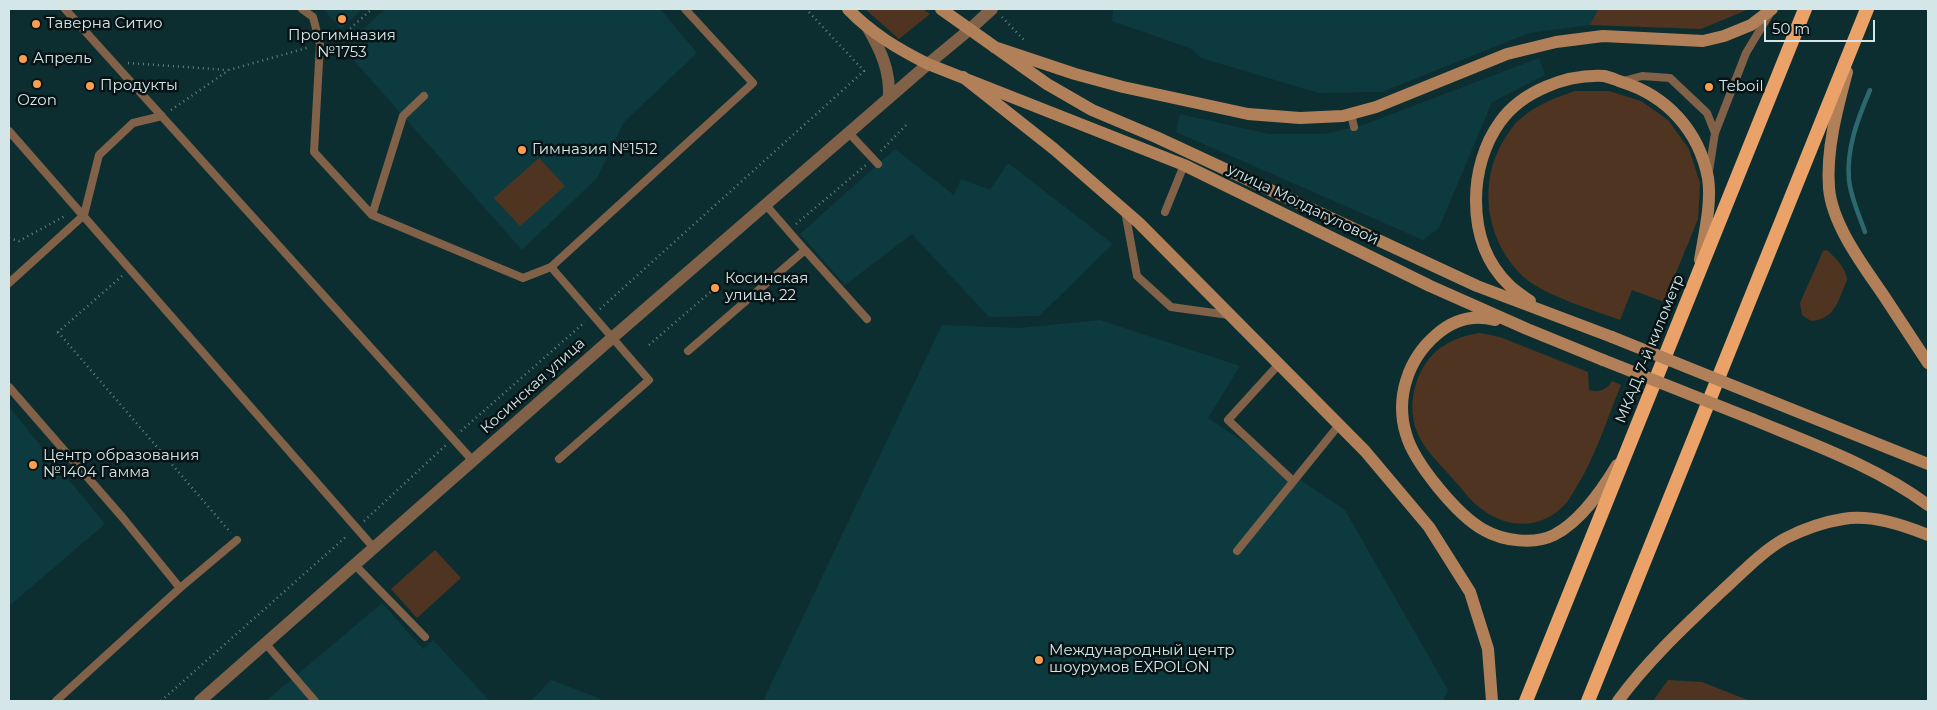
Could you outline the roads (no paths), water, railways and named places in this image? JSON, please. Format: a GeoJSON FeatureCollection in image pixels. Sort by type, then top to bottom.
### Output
{"type":"FeatureCollection","features":[{"type":"Feature","properties":{"kind":"highway","name":"МКАД, 7-й километр"},"geometry":{"type":"LineString","coordinates":[[1526,701],[1805,9]]}},
{"type":"Feature","properties":{"kind":"highway"},"geometry":{"type":"LineString","coordinates":[[1588,701],[1867,9]]}},
{"type":"Feature","properties":{"kind":"main road","name":"улица Молдагуловой"},"geometry":{"type":"LineString","coordinates":[[848,9],[868,28],[894,47],[928,64],[1184,165],[1430,286],[1527,329],[1867,467],[1906,488],[1928,505]]}},
{"type":"Feature","properties":{"kind":"main road","name":"улица Молдагуловой"},"geometry":{"type":"LineString","coordinates":[[941,9],[1047,84],[1092,110],[1165,141],[1476,286],[1612,337],[1928,464]]}},
{"type":"Feature","properties":{"kind":"main road"},"geometry":{"type":"LineString","coordinates":[[994,46],[1075,74],[1248,114],[1300,118],[1351,114],[1376,107],[1507,54],[1556,42],[1602,36],[1703,41],[1724,36],[1751,25],[1772,9]]}},
{"type":"Feature","properties":{"kind":"main road"},"geometry":{"type":"LineString","coordinates":[[1856,35],[1838,107],[1830,160],[1829,190],[1836,215],[1855,253],[1928,363]]}},
{"type":"Feature","properties":{"kind":"main road"},"geometry":{"type":"LineString","coordinates":[[1544,311],[1509,286],[1481,245],[1476,216],[1476,184],[1484,151],[1500,121],[1520,101],[1547,87],[1576,78],[1605,76],[1635,86],[1663,101],[1685,124],[1701,154],[1708,179],[1708,217],[1697,276]]}},
{"type":"Feature","properties":{"kind":"main road"},"geometry":{"type":"LineString","coordinates":[[963,77],[1054,150],[1125,211],[1365,451],[1429,527],[1470,592],[1488,649],[1492,701]]}},
{"type":"Feature","properties":{"kind":"main road"},"geometry":{"type":"LineString","coordinates":[[1527,329],[1485,317],[1463,319],[1444,328],[1425,344],[1411,365],[1404,386],[1402,410],[1406,435],[1418,460],[1442,492],[1464,515],[1484,530],[1508,538],[1531,540],[1553,535],[1575,518],[1603,488],[1631,440]]}},
{"type":"Feature","properties":{"kind":"main road"},"geometry":{"type":"LineString","coordinates":[[1618,701],[1673,638],[1750,565],[1785,539],[1814,526],[1845,518],[1875,520],[1906,526],[1928,535]]}},
{"type":"Feature","properties":{"kind":"street","name":"Косинская улица"},"geometry":{"type":"LineString","coordinates":[[200,701],[765,204],[992,9]]}},
{"type":"Feature","properties":{"kind":"street"},"geometry":{"type":"LineString","coordinates":[[868,28],[886,64],[889,80],[889,97]]}},
{"type":"Feature","properties":{"kind":"lane"},"geometry":{"type":"LineString","coordinates":[[65,9],[473,461]]}},
{"type":"Feature","properties":{"kind":"lane"},"geometry":{"type":"LineString","coordinates":[[302,9],[313,17],[320,44],[314,152],[372,215],[523,278],[551,267],[753,83],[685,9]]}},
{"type":"Feature","properties":{"kind":"lane"},"geometry":{"type":"LineString","coordinates":[[1708,179],[1715,133],[1746,53],[1772,9]]}},
{"type":"Feature","properties":{"kind":"lane"},"geometry":{"type":"LineString","coordinates":[[1621,81],[1642,76],[1670,78],[1708,113],[1715,133]]}},
{"type":"Feature","properties":{"kind":"lane"},"geometry":{"type":"LineString","coordinates":[[372,215],[403,116],[424,96]]}},
{"type":"Feature","properties":{"kind":"lane"},"geometry":{"type":"LineString","coordinates":[[1351,114],[1354,127]]}},
{"type":"Feature","properties":{"kind":"lane"},"geometry":{"type":"LineString","coordinates":[[9,283],[84,215],[99,155],[134,123],[162,116]]}},
{"type":"Feature","properties":{"kind":"lane"},"geometry":{"type":"LineString","coordinates":[[9,131],[131,268],[374,548]]}},
{"type":"Feature","properties":{"kind":"lane"},"geometry":{"type":"LineString","coordinates":[[848,132],[876,161]]}},
{"type":"Feature","properties":{"kind":"lane"},"geometry":{"type":"LineString","coordinates":[[1165,212],[1184,165]]}},
{"type":"Feature","properties":{"kind":"lane"},"geometry":{"type":"LineString","coordinates":[[765,204],[867,319]]}},
{"type":"Feature","properties":{"kind":"lane"},"geometry":{"type":"LineString","coordinates":[[1125,211],[1137,276],[1171,307],[1230,315]]}},
{"type":"Feature","properties":{"kind":"lane"},"geometry":{"type":"LineString","coordinates":[[688,351],[805,250]]}},
{"type":"Feature","properties":{"kind":"lane"},"geometry":{"type":"LineString","coordinates":[[551,267],[650,380],[559,459]]}},
{"type":"Feature","properties":{"kind":"lane"},"geometry":{"type":"LineString","coordinates":[[1279,364],[1228,420],[1293,481]]}},
{"type":"Feature","properties":{"kind":"lane"},"geometry":{"type":"LineString","coordinates":[[9,387],[123,518],[180,588]]}},
{"type":"Feature","properties":{"kind":"lane"},"geometry":{"type":"LineString","coordinates":[[1236,552],[1338,425]]}},
{"type":"Feature","properties":{"kind":"lane"},"geometry":{"type":"LineString","coordinates":[[56,701],[180,588],[236,540]]}},
{"type":"Feature","properties":{"kind":"lane"},"geometry":{"type":"LineString","coordinates":[[355,565],[425,637]]}},
{"type":"Feature","properties":{"kind":"lane"},"geometry":{"type":"LineString","coordinates":[[266,644],[315,701]]}},
{"type":"Feature","properties":{"kind":"waterway"},"geometry":{"type":"LineString","coordinates":[[1865,232],[1849,180],[1849,157],[1854,134],[1870,90]]}},
{"type":"Feature","properties":{"kind":"place","name":"Прогимназия №1753"},"geometry":{"type":"Point","coordinates":[342,19]}},
{"type":"Feature","properties":{"kind":"place","name":"Таверна Ситио"},"geometry":{"type":"Point","coordinates":[36,24]}},
{"type":"Feature","properties":{"kind":"place","name":"Апрель"},"geometry":{"type":"Point","coordinates":[23,59]}},
{"type":"Feature","properties":{"kind":"place","name":"Ozon"},"geometry":{"type":"Point","coordinates":[37,84]}},
{"type":"Feature","properties":{"kind":"place","name":"Продукты"},"geometry":{"type":"Point","coordinates":[90,86]}},
{"type":"Feature","properties":{"kind":"place","name":"Teboil"},"geometry":{"type":"Point","coordinates":[1709,87]}},
{"type":"Feature","properties":{"kind":"place","name":"Гимназия №1512"},"geometry":{"type":"Point","coordinates":[522,150]}},
{"type":"Feature","properties":{"kind":"place","name":"Косинская улица, 22"},"geometry":{"type":"Point","coordinates":[715,288]}},
{"type":"Feature","properties":{"kind":"place","name":"Центр образования №1404 Гамма"},"geometry":{"type":"Point","coordinates":[33,465]}},
{"type":"Feature","properties":{"kind":"place","name":"Международный центр шоурумов EXPOLON"},"geometry":{"type":"Point","coordinates":[1039,660]}}]}
